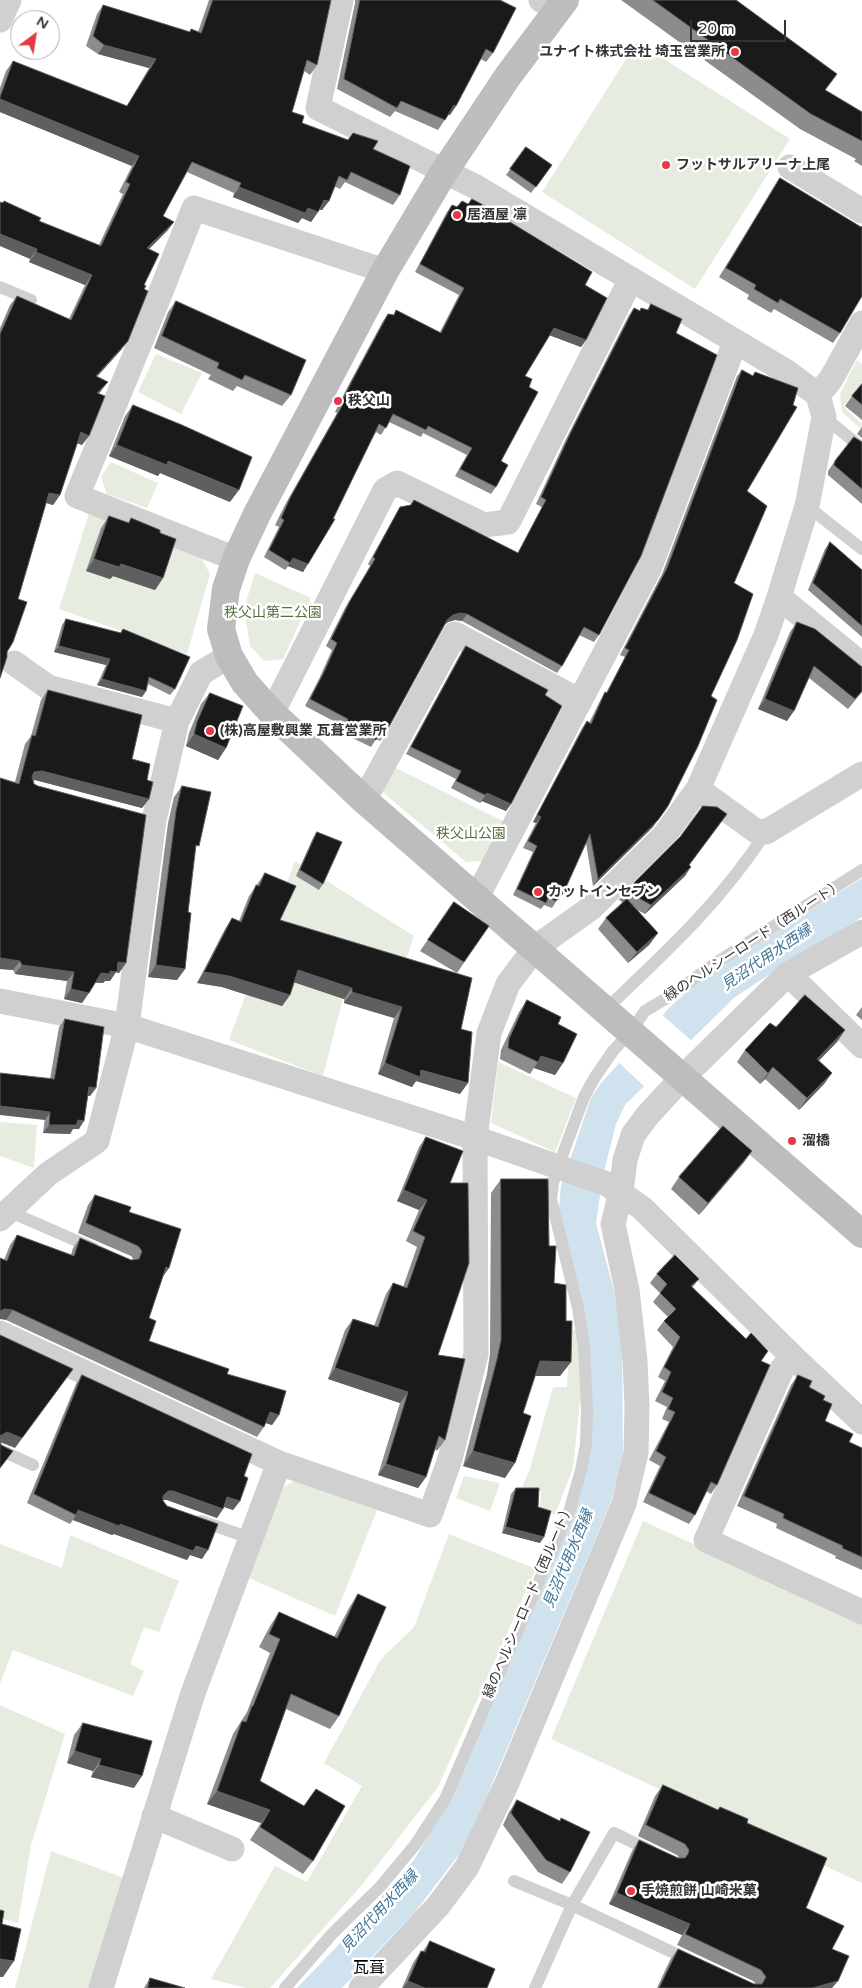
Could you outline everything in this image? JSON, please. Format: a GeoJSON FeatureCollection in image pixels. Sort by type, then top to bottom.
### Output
{"type":"FeatureCollection","features":[{"type":"Feature","properties":{"kind":"street"},"geometry":{"type":"LineString","coordinates":[[0,20],[9,0]]}},
{"type":"Feature","properties":{"kind":"street"},"geometry":{"type":"LineString","coordinates":[[341,0],[318,108],[476,187],[787,372],[821,406]]}},
{"type":"Feature","properties":{"kind":"street"},"geometry":{"type":"LineString","coordinates":[[555,3],[444,172],[385,271],[257,514],[236,559],[226,589],[221,629],[229,656],[245,683],[272,713],[364,800],[862,1234]]}},
{"type":"Feature","properties":{"kind":"street"},"geometry":{"type":"LineString","coordinates":[[790,168],[862,211]]}},
{"type":"Feature","properties":{"kind":"street"},"geometry":{"type":"LineString","coordinates":[[236,559],[77,496],[194,208],[385,271]]}},
{"type":"Feature","properties":{"kind":"street"},"geometry":{"type":"LineString","coordinates":[[272,713],[384,490],[397,484],[484,525],[508,522],[631,280]]}},
{"type":"Feature","properties":{"kind":"street"},"geometry":{"type":"LineString","coordinates":[[0,1333],[279,1463],[430,1515],[450,1459],[476,1354],[475,1138],[489,1032],[508,984],[535,948],[591,908],[664,836],[698,789],[766,635],[807,506],[821,406],[831,379],[862,323]]}},
{"type":"Feature","properties":{"kind":"street"},"geometry":{"type":"LineString","coordinates":[[477,897],[649,569],[735,342]]}},
{"type":"Feature","properties":{"kind":"street"},"geometry":{"type":"LineString","coordinates":[[779,597],[862,665]]}},
{"type":"Feature","properties":{"kind":"street"},"geometry":{"type":"LineString","coordinates":[[364,800],[455,634],[580,701]]}},
{"type":"Feature","properties":{"kind":"street"},"geometry":{"type":"LineString","coordinates":[[4,1215],[48,1174],[97,1141],[127,1026],[149,819],[176,721],[201,673],[229,656]]}},
{"type":"Feature","properties":{"kind":"street"},"geometry":{"type":"LineString","coordinates":[[14,663],[48,688],[176,721]]}},
{"type":"Feature","properties":{"kind":"street"},"geometry":{"type":"LineString","coordinates":[[698,789],[756,831],[766,832],[862,774]]}},
{"type":"Feature","properties":{"kind":"street"},"geometry":{"type":"LineString","coordinates":[[361,1988],[438,1906],[467,1867],[507,1783],[624,1504],[636,1453],[637,1405],[635,1361],[627,1290],[613,1224],[614,1188],[633,1135],[678,1072],[788,974],[862,932]]}},
{"type":"Feature","properties":{"kind":"street"},"geometry":{"type":"LineString","coordinates":[[788,974],[862,1046]]}},
{"type":"Feature","properties":{"kind":"street"},"geometry":{"type":"LineString","coordinates":[[0,1001],[127,1026],[475,1138],[614,1188],[642,1208],[793,1357],[862,1422]]}},
{"type":"Feature","properties":{"kind":"street"},"geometry":{"type":"LineString","coordinates":[[793,1357],[782,1369],[706,1540],[862,1612]]}},
{"type":"Feature","properties":{"kind":"street"},"geometry":{"type":"LineString","coordinates":[[100,1988],[193,1693],[279,1463]]}},
{"type":"Feature","properties":{"kind":"street"},"geometry":{"type":"LineString","coordinates":[[154,1816],[232,1849]]}},
{"type":"Feature","properties":{"kind":"lane"},"geometry":{"type":"LineString","coordinates":[[0,287],[31,300]]}},
{"type":"Feature","properties":{"kind":"lane"},"geometry":{"type":"LineString","coordinates":[[821,406],[862,448]]}},
{"type":"Feature","properties":{"kind":"lane"},"geometry":{"type":"LineString","coordinates":[[807,506],[862,549]]}},
{"type":"Feature","properties":{"kind":"lane"},"geometry":{"type":"LineString","coordinates":[[606,1009],[710,908],[748,860],[766,832]]}},
{"type":"Feature","properties":{"kind":"lane","name":"緑のヘルシーロード（西ルート）"},"geometry":{"type":"LineString","coordinates":[[285,1988],[332,1934],[386,1880],[415,1845],[445,1800],[570,1509],[586,1444],[587,1410],[584,1347],[578,1308],[551,1199],[557,1169],[584,1097],[595,1077],[631,1032],[670,996],[717,962],[862,870]]}},
{"type":"Feature","properties":{"kind":"lane"},"geometry":{"type":"LineString","coordinates":[[4,1215],[109,1255]]}},
{"type":"Feature","properties":{"kind":"lane"},"geometry":{"type":"LineString","coordinates":[[0,1450],[33,1465]]}},
{"type":"Feature","properties":{"kind":"lane"},"geometry":{"type":"LineString","coordinates":[[190,1517],[250,1538]]}},
{"type":"Feature","properties":{"kind":"lane"},"geometry":{"type":"LineString","coordinates":[[535,1988],[572,1905],[614,1833],[665,1858]]}},
{"type":"Feature","properties":{"kind":"lane"},"geometry":{"type":"LineString","coordinates":[[514,1882],[572,1905],[696,1963]]}},
{"type":"Feature","properties":{"kind":"green space","name":"フットサルアリーナ上尾"},"geometry":{"type":"Polygon","coordinates":[[[637,42],[790,139],[695,289],[542,192],[637,42]]]}},
{"type":"Feature","properties":{"kind":"green space"},"geometry":{"type":"Polygon","coordinates":[[[156,354],[202,373],[181,414],[138,392],[156,354]]]}},
{"type":"Feature","properties":{"kind":"green space"},"geometry":{"type":"Polygon","coordinates":[[[857,360],[862,364],[862,384],[843,406],[862,424],[862,430],[842,412],[840,394],[857,360]]]}},
{"type":"Feature","properties":{"kind":"green space"},"geometry":{"type":"Polygon","coordinates":[[[111,462],[158,483],[147,508],[107,494],[101,477],[111,462]]]}},
{"type":"Feature","properties":{"kind":"green space"},"geometry":{"type":"Polygon","coordinates":[[[89,513],[198,552],[210,574],[187,654],[59,609],[89,513]]]}},
{"type":"Feature","properties":{"kind":"green space","name":"秩父山第二公園"},"geometry":{"type":"Polygon","coordinates":[[[255,573],[311,598],[283,659],[264,661],[250,646],[244,608],[255,573]]]}},
{"type":"Feature","properties":{"kind":"green space","name":"秩父山公園"},"geometry":{"type":"Polygon","coordinates":[[[392,766],[507,823],[484,861],[466,862],[379,789],[392,766]]]}},
{"type":"Feature","properties":{"kind":"green space"},"geometry":{"type":"Polygon","coordinates":[[[295,861],[414,936],[404,965],[355,951],[323,1076],[229,1040],[295,861]]]}},
{"type":"Feature","properties":{"kind":"green space"},"geometry":{"type":"Polygon","coordinates":[[[498,1062],[576,1098],[555,1152],[491,1123],[498,1062]]]}},
{"type":"Feature","properties":{"kind":"green space"},"geometry":{"type":"Polygon","coordinates":[[[0,1122],[37,1125],[34,1168],[0,1156],[0,1122]]]}},
{"type":"Feature","properties":{"kind":"green space"},"geometry":{"type":"Polygon","coordinates":[[[570,1329],[579,1330],[581,1392],[573,1468],[555,1515],[540,1508],[541,1491],[522,1487],[530,1469],[553,1387],[567,1387],[570,1329]]]}},
{"type":"Feature","properties":{"kind":"green space"},"geometry":{"type":"Polygon","coordinates":[[[464,1476],[500,1483],[490,1511],[456,1498],[464,1476]]]}},
{"type":"Feature","properties":{"kind":"green space"},"geometry":{"type":"Polygon","coordinates":[[[295,1480],[377,1510],[335,1616],[249,1578],[278,1491],[295,1480]]]}},
{"type":"Feature","properties":{"kind":"green space"},"geometry":{"type":"Polygon","coordinates":[[[643,1521],[862,1621],[862,1883],[551,1739],[643,1521]]]}},
{"type":"Feature","properties":{"kind":"green space"},"geometry":{"type":"Polygon","coordinates":[[[449,1534],[536,1569],[438,1787],[361,1886],[270,1988],[246,1988],[211,1979],[275,1866],[307,1882],[362,1786],[324,1763],[381,1659],[414,1627],[449,1534]]]}},
{"type":"Feature","properties":{"kind":"green space"},"geometry":{"type":"Polygon","coordinates":[[[70,1535],[179,1581],[159,1632],[144,1627],[130,1664],[144,1671],[133,1696],[13,1650],[0,1684],[0,1544],[62,1568],[70,1535]]]}},
{"type":"Feature","properties":{"kind":"green space"},"geometry":{"type":"Polygon","coordinates":[[[0,1705],[65,1734],[31,1845],[18,1923],[0,1918],[0,1705]]]}},
{"type":"Feature","properties":{"kind":"green space"},"geometry":{"type":"Polygon","coordinates":[[[51,1851],[124,1878],[89,1988],[15,1988],[51,1851]]]}},
{"type":"Feature","properties":{"kind":"water","name":"見沼代用水西縁"},"geometry":{"type":"Polygon","coordinates":[[[862,878],[862,917],[735,997],[625,1105],[616,1124],[603,1175],[596,1223],[615,1295],[622,1341],[623,1460],[611,1502],[486,1798],[460,1853],[415,1912],[342,1988],[297,1988],[349,1934],[414,1860],[447,1804],[561,1539],[590,1414],[559,1208],[561,1186],[591,1098],[601,1083],[671,1006],[706,975],[862,878]]]}},
{"type":"Feature","properties":{"kind":"pier"},"geometry":{"type":"Polygon","coordinates":[[[661,1014],[692,1041],[646,1088],[617,1061],[661,1014]]]}},
{"type":"Feature","properties":{"kind":"building"},"geometry":{"type":"Polygon","coordinates":[[[213,0],[331,0],[317,65],[307,60],[292,112],[304,116],[302,123],[348,140],[353,133],[378,141],[373,149],[410,166],[400,195],[351,172],[347,180],[339,176],[329,201],[324,200],[318,212],[308,208],[305,213],[239,187],[241,183],[192,162],[163,216],[174,222],[147,248],[159,254],[144,285],[146,286],[144,289],[148,291],[128,341],[96,376],[108,382],[97,393],[105,396],[89,436],[81,432],[60,495],[49,493],[18,599],[27,602],[13,642],[7,652],[0,678],[0,334],[17,296],[71,320],[92,275],[36,252],[37,249],[0,234],[0,202],[3,203],[4,201],[41,218],[39,221],[101,246],[130,184],[126,182],[139,156],[0,99],[0,97],[13,61],[127,106],[156,59],[104,45],[93,36],[103,5],[190,32],[191,29],[201,33],[213,0]]]}},
{"type":"Feature","properties":{"kind":"building"},"geometry":{"type":"Polygon","coordinates":[[[360,0],[500,0],[516,8],[493,53],[486,49],[456,106],[454,105],[445,120],[401,101],[397,108],[344,79],[360,0]]]}},
{"type":"Feature","properties":{"kind":"building"},"geometry":{"type":"Polygon","coordinates":[[[653,0],[736,0],[837,74],[825,90],[862,112],[862,141],[811,114],[653,0]]]}},
{"type":"Feature","properties":{"kind":"building"},"geometry":{"type":"Polygon","coordinates":[[[526,147],[552,165],[536,187],[510,169],[526,147]]]}},
{"type":"Feature","properties":{"kind":"building"},"geometry":{"type":"Polygon","coordinates":[[[780,178],[862,226],[862,296],[840,333],[780,299],[778,303],[754,289],[756,285],[726,268],[780,178]]]}},
{"type":"Feature","properties":{"kind":"building"},"geometry":{"type":"Polygon","coordinates":[[[472,199],[511,220],[510,222],[592,272],[585,285],[607,298],[586,340],[554,328],[525,376],[532,379],[529,387],[538,392],[501,461],[508,465],[496,487],[460,469],[472,448],[428,426],[426,430],[393,414],[386,428],[379,424],[333,519],[335,519],[308,564],[293,558],[290,563],[269,550],[284,520],[281,518],[291,496],[342,406],[340,405],[353,379],[388,314],[394,315],[396,310],[441,333],[464,288],[420,264],[452,205],[457,207],[462,201],[468,204],[472,199]]]}},
{"type":"Feature","properties":{"kind":"building"},"geometry":{"type":"Polygon","coordinates":[[[176,301],[306,360],[291,395],[245,375],[242,380],[217,368],[219,363],[162,336],[176,301]]]}},
{"type":"Feature","properties":{"kind":"building"},"geometry":{"type":"Polygon","coordinates":[[[651,304],[682,319],[676,333],[717,355],[641,556],[599,635],[584,627],[562,666],[467,614],[453,615],[447,620],[385,734],[379,732],[376,740],[345,725],[348,719],[310,699],[337,643],[331,639],[350,601],[375,559],[373,557],[400,507],[411,505],[414,500],[518,553],[546,500],[541,497],[571,432],[634,308],[640,311],[641,308],[648,310],[651,304]]]}},
{"type":"Feature","properties":{"kind":"building"},"geometry":{"type":"Polygon","coordinates":[[[742,370],[753,376],[755,372],[798,388],[793,405],[797,407],[747,491],[767,506],[734,583],[753,594],[737,640],[711,696],[717,700],[698,746],[668,806],[658,820],[598,879],[590,834],[563,894],[560,894],[556,901],[548,898],[546,903],[517,889],[537,846],[528,841],[541,817],[537,815],[587,721],[591,724],[605,692],[607,693],[629,650],[625,648],[667,568],[742,370]]]}},
{"type":"Feature","properties":{"kind":"building"},"geometry":{"type":"Polygon","coordinates":[[[862,384],[862,405],[852,396],[862,384]]]}},
{"type":"Feature","properties":{"kind":"building"},"geometry":{"type":"Polygon","coordinates":[[[133,405],[252,457],[239,490],[168,461],[167,465],[117,445],[133,405]]]}},
{"type":"Feature","properties":{"kind":"building"},"geometry":{"type":"Polygon","coordinates":[[[854,437],[862,442],[862,489],[834,465],[835,461],[854,437]]]}},
{"type":"Feature","properties":{"kind":"building"},"geometry":{"type":"Polygon","coordinates":[[[109,516],[129,523],[131,518],[176,539],[163,578],[121,564],[119,567],[94,559],[109,516]]]}},
{"type":"Feature","properties":{"kind":"building"},"geometry":{"type":"Polygon","coordinates":[[[830,542],[862,570],[862,626],[813,583],[830,542]]]}},
{"type":"Feature","properties":{"kind":"building"},"geometry":{"type":"Polygon","coordinates":[[[66,619],[121,633],[123,629],[190,657],[175,689],[149,677],[146,691],[102,679],[110,659],[59,646],[66,619]]]}},
{"type":"Feature","properties":{"kind":"building"},"geometry":{"type":"Polygon","coordinates":[[[797,622],[815,629],[862,667],[862,691],[855,699],[814,666],[794,711],[765,699],[797,622]]]}},
{"type":"Feature","properties":{"kind":"building"},"geometry":{"type":"Polygon","coordinates":[[[466,646],[548,690],[545,695],[562,706],[511,804],[487,793],[485,795],[456,781],[461,771],[411,747],[466,646]]]}},
{"type":"Feature","properties":{"kind":"building"},"geometry":{"type":"Polygon","coordinates":[[[48,690],[142,715],[132,759],[150,764],[147,780],[153,782],[149,799],[42,771],[34,772],[32,777],[34,784],[38,786],[146,815],[126,963],[118,962],[117,972],[110,971],[110,974],[101,973],[89,993],[71,989],[74,972],[22,965],[20,961],[0,958],[0,778],[19,784],[32,735],[35,736],[48,690]]]}},
{"type":"Feature","properties":{"kind":"building","name":"(株)高屋敷興業 瓦葺営業所"},"geometry":{"type":"Polygon","coordinates":[[[210,693],[243,706],[226,748],[194,734],[197,722],[210,693]]]}},
{"type":"Feature","properties":{"kind":"building"},"geometry":{"type":"Polygon","coordinates":[[[182,786],[211,792],[199,846],[196,845],[188,912],[191,913],[185,969],[156,965],[176,811],[182,786]]]}},
{"type":"Feature","properties":{"kind":"building"},"geometry":{"type":"Polygon","coordinates":[[[703,806],[717,807],[727,814],[689,865],[691,867],[651,905],[626,891],[680,837],[703,806]]]}},
{"type":"Feature","properties":{"kind":"building"},"geometry":{"type":"Polygon","coordinates":[[[317,832],[342,842],[323,884],[300,870],[317,832]]]}},
{"type":"Feature","properties":{"kind":"building"},"geometry":{"type":"Polygon","coordinates":[[[265,873],[296,886],[280,920],[472,978],[461,1029],[472,1032],[468,1083],[421,1070],[420,1077],[385,1063],[402,1007],[352,992],[352,988],[298,970],[290,995],[229,976],[204,972],[232,918],[241,922],[256,885],[259,886],[265,873]]]}},
{"type":"Feature","properties":{"kind":"building"},"geometry":{"type":"Polygon","coordinates":[[[627,899],[658,933],[637,952],[606,918],[627,899]]]}},
{"type":"Feature","properties":{"kind":"building"},"geometry":{"type":"Polygon","coordinates":[[[454,902],[489,926],[464,962],[428,940],[454,902]]]}},
{"type":"Feature","properties":{"kind":"building"},"geometry":{"type":"Polygon","coordinates":[[[805,995],[845,1030],[817,1059],[832,1073],[807,1098],[773,1067],[768,1073],[745,1050],[770,1023],[776,1027],[805,995]]]}},
{"type":"Feature","properties":{"kind":"building"},"geometry":{"type":"Polygon","coordinates":[[[527,1000],[561,1017],[558,1024],[577,1034],[563,1063],[541,1056],[538,1062],[508,1048],[509,1039],[527,1000]]]}},
{"type":"Feature","properties":{"kind":"building"},"geometry":{"type":"Polygon","coordinates":[[[65,1019],[104,1027],[96,1088],[89,1087],[84,1121],[78,1120],[76,1125],[49,1125],[50,1112],[0,1106],[0,1073],[54,1079],[65,1019]]]}},
{"type":"Feature","properties":{"kind":"building"},"geometry":{"type":"Polygon","coordinates":[[[723,1126],[752,1151],[708,1203],[679,1177],[723,1126]]]}},
{"type":"Feature","properties":{"kind":"building"},"geometry":{"type":"Polygon","coordinates":[[[426,1137],[463,1151],[450,1183],[468,1183],[469,1263],[438,1355],[465,1359],[445,1440],[439,1436],[426,1477],[386,1464],[408,1392],[335,1368],[353,1319],[378,1327],[393,1283],[407,1288],[425,1237],[413,1231],[427,1200],[404,1190],[426,1137]]]}},
{"type":"Feature","properties":{"kind":"building"},"geometry":{"type":"Polygon","coordinates":[[[501,1179],[548,1179],[549,1246],[556,1246],[554,1283],[566,1285],[566,1321],[572,1321],[571,1362],[540,1361],[523,1413],[531,1416],[515,1463],[473,1451],[501,1340],[501,1179]]]}},
{"type":"Feature","properties":{"kind":"building"},"geometry":{"type":"Polygon","coordinates":[[[95,1195],[131,1207],[129,1212],[181,1229],[169,1268],[166,1267],[149,1318],[156,1321],[149,1341],[229,1369],[227,1374],[286,1391],[279,1415],[270,1412],[264,1427],[13,1310],[5,1309],[0,1311],[0,1258],[7,1261],[17,1235],[74,1256],[80,1238],[131,1260],[139,1259],[142,1251],[138,1246],[86,1223],[95,1195]]]}},
{"type":"Feature","properties":{"kind":"building"},"geometry":{"type":"Polygon","coordinates":[[[675,1255],[699,1279],[691,1286],[746,1339],[751,1333],[768,1351],[761,1361],[770,1365],[717,1485],[711,1482],[695,1515],[649,1493],[666,1457],[656,1451],[675,1412],[668,1409],[673,1398],[662,1392],[671,1372],[664,1367],[680,1337],[664,1321],[676,1309],[660,1293],[667,1284],[657,1274],[675,1255]]]}},
{"type":"Feature","properties":{"kind":"building"},"geometry":{"type":"Polygon","coordinates":[[[0,1335],[73,1369],[22,1438],[7,1432],[0,1436],[0,1335]]]}},
{"type":"Feature","properties":{"kind":"building"},"geometry":{"type":"Polygon","coordinates":[[[82,1375],[252,1454],[244,1476],[248,1478],[240,1501],[227,1497],[223,1509],[173,1491],[168,1491],[163,1496],[163,1501],[167,1506],[218,1524],[208,1550],[196,1546],[193,1551],[78,1510],[76,1515],[34,1494],[82,1375]]]}},
{"type":"Feature","properties":{"kind":"building"},"geometry":{"type":"Polygon","coordinates":[[[798,1375],[812,1381],[809,1387],[825,1396],[823,1400],[832,1404],[825,1421],[853,1434],[849,1442],[862,1448],[862,1557],[783,1518],[784,1514],[744,1496],[798,1375]]]}},
{"type":"Feature","properties":{"kind":"building"},"geometry":{"type":"Polygon","coordinates":[[[0,1436],[1,1445],[13,1451],[0,1468],[0,1436]]]}},
{"type":"Feature","properties":{"kind":"building"},"geometry":{"type":"Polygon","coordinates":[[[516,1488],[539,1488],[538,1507],[551,1511],[544,1537],[506,1527],[516,1488]]]}},
{"type":"Feature","properties":{"kind":"building"},"geometry":{"type":"Polygon","coordinates":[[[358,1594],[386,1607],[339,1716],[291,1694],[260,1781],[304,1806],[316,1789],[345,1806],[313,1861],[260,1827],[270,1810],[217,1791],[242,1721],[246,1722],[280,1639],[269,1634],[279,1612],[337,1638],[358,1594]]]}},
{"type":"Feature","properties":{"kind":"building"},"geometry":{"type":"Polygon","coordinates":[[[83,1723],[152,1741],[142,1776],[99,1765],[101,1759],[75,1751],[83,1723]]]}},
{"type":"Feature","properties":{"kind":"building"},"geometry":{"type":"Polygon","coordinates":[[[663,1785],[718,1810],[720,1807],[748,1819],[747,1823],[827,1858],[806,1908],[844,1926],[832,1949],[849,1956],[838,1981],[812,1988],[659,1988],[678,1949],[754,1984],[762,1984],[766,1977],[761,1970],[685,1934],[690,1924],[617,1893],[639,1840],[678,1858],[685,1858],[688,1854],[689,1850],[685,1844],[646,1825],[663,1785]]]}},
{"type":"Feature","properties":{"kind":"building"},"geometry":{"type":"Polygon","coordinates":[[[517,1800],[560,1821],[561,1818],[590,1832],[570,1872],[546,1860],[511,1813],[517,1800]]]}},
{"type":"Feature","properties":{"kind":"building"},"geometry":{"type":"Polygon","coordinates":[[[0,1910],[4,1911],[2,1924],[21,1929],[14,1961],[0,1959],[0,1910]]]}},
{"type":"Feature","properties":{"kind":"building"},"geometry":{"type":"Polygon","coordinates":[[[430,1941],[495,1969],[487,1988],[425,1988],[408,1981],[421,1951],[425,1952],[430,1941]]]}},
{"type":"Feature","properties":{"kind":"building"},"geometry":{"type":"Polygon","coordinates":[[[150,1978],[185,1988],[148,1988],[150,1978]]]}},
{"type":"Feature","properties":{"kind":"place","name":"ユナイト株式会社 埼玉営業所"},"geometry":{"type":"Point","coordinates":[735,52]}},
{"type":"Feature","properties":{"kind":"place","name":"フットサルアリーナ上尾"},"geometry":{"type":"Point","coordinates":[666,165]}},
{"type":"Feature","properties":{"kind":"place","name":"居酒屋 凛"},"geometry":{"type":"Point","coordinates":[457,215]}},
{"type":"Feature","properties":{"kind":"place","name":"秩父山"},"geometry":{"type":"Point","coordinates":[338,401]}},
{"type":"Feature","properties":{"kind":"place","name":"(株)高屋敷興業 瓦葺営業所"},"geometry":{"type":"Point","coordinates":[210,731]}},
{"type":"Feature","properties":{"kind":"place","name":"カットインセブン"},"geometry":{"type":"Point","coordinates":[538,892]}},
{"type":"Feature","properties":{"kind":"place","name":"溜橋"},"geometry":{"type":"Point","coordinates":[792,1141]}},
{"type":"Feature","properties":{"kind":"place","name":"手焼煎餅 山崎米菓"},"geometry":{"type":"Point","coordinates":[631,1891]}},
{"type":"Feature","properties":{"kind":"district","name":"瓦葺"},"geometry":{"type":"Point","coordinates":[369,1969]}}]}
